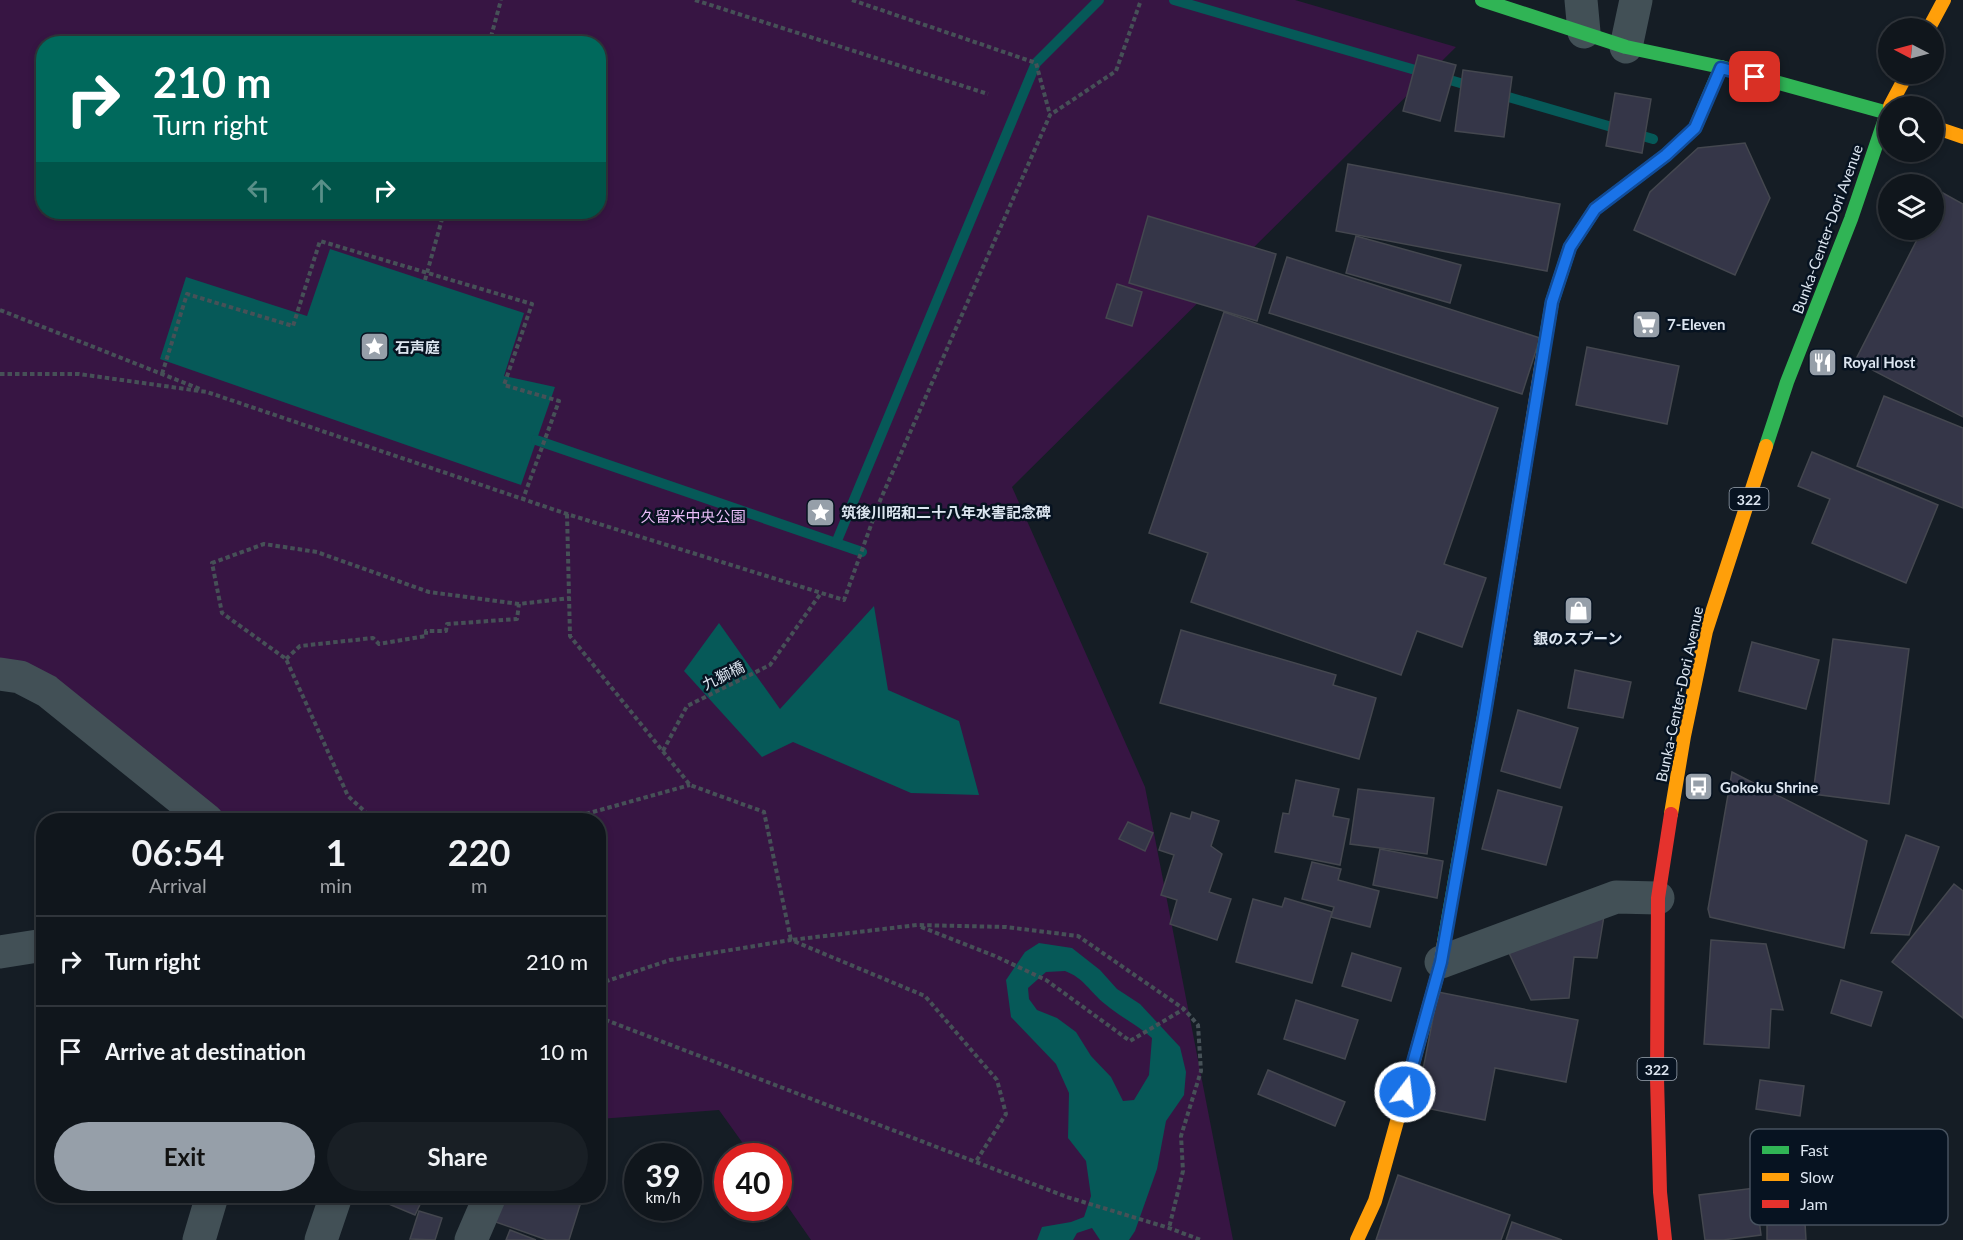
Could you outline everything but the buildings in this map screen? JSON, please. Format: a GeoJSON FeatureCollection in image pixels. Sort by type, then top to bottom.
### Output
{"type":"FeatureCollection","features":[{"type":"Feature","properties":{"kind":"main road"},"geometry":{"type":"LineString","coordinates":[[1482,0],[1626,47],[1721,68],[1878,108]]}},
{"type":"Feature","properties":{"kind":"main road"},"geometry":{"type":"LineString","coordinates":[[1934,18],[1944,0]]}},
{"type":"Feature","properties":{"kind":"main road"},"geometry":{"type":"LineString","coordinates":[[1357,1240],[1375,1201],[1441,962],[1485,712],[1552,302],[1570,247],[1595,209],[1666,155],[1695,128],[1721,68]]}},
{"type":"Feature","properties":{"kind":"main road"},"geometry":{"type":"LineString","coordinates":[[1944,131],[1963,137]]}},
{"type":"Feature","properties":{"kind":"main road","name":"Bunka-Center-Dori Avenue"},"geometry":{"type":"LineString","coordinates":[[1665,1240],[1660,1192],[1657,1078],[1658,898],[1684,736],[1706,631],[1787,382],[1848,227],[1878,142]]}},
{"type":"Feature","properties":{"kind":"street"},"geometry":{"type":"LineString","coordinates":[[1581,0],[1584,32]]}},
{"type":"Feature","properties":{"kind":"street"},"geometry":{"type":"LineString","coordinates":[[1626,47],[1636,0]]}},
{"type":"Feature","properties":{"kind":"street"},"geometry":{"type":"LineString","coordinates":[[0,674],[20,677],[47,691],[198,813]]}},
{"type":"Feature","properties":{"kind":"street"},"geometry":{"type":"LineString","coordinates":[[1441,962],[1616,897],[1658,898]]}},
{"type":"Feature","properties":{"kind":"street"},"geometry":{"type":"LineString","coordinates":[[0,952],[36,946]]}},
{"type":"Feature","properties":{"kind":"street"},"geometry":{"type":"LineString","coordinates":[[199,1240],[210,1203]]}},
{"type":"Feature","properties":{"kind":"street"},"geometry":{"type":"LineString","coordinates":[[321,1240],[334,1203]]}},
{"type":"Feature","properties":{"kind":"street"},"geometry":{"type":"LineString","coordinates":[[471,1240],[487,1203]]}},
{"type":"Feature","properties":{"kind":"path"},"geometry":{"type":"LineString","coordinates":[[491,36],[501,0]]}},
{"type":"Feature","properties":{"kind":"path"},"geometry":{"type":"LineString","coordinates":[[694,0],[988,94]]}},
{"type":"Feature","properties":{"kind":"path"},"geometry":{"type":"LineString","coordinates":[[852,0],[1036,63],[1050,115]]}},
{"type":"Feature","properties":{"kind":"path"},"geometry":{"type":"LineString","coordinates":[[0,310],[207,392],[523,500],[844,600],[879,503],[1050,115],[1116,71],[1141,0]]}},
{"type":"Feature","properties":{"kind":"path"},"geometry":{"type":"LineString","coordinates":[[425,280],[442,219]]}},
{"type":"Feature","properties":{"kind":"path"},"geometry":{"type":"LineString","coordinates":[[162,374],[187,294],[293,326],[320,241],[532,304],[504,385],[559,401],[523,500]]}},
{"type":"Feature","properties":{"kind":"path"},"geometry":{"type":"LineString","coordinates":[[0,374],[79,374],[207,392]]}},
{"type":"Feature","properties":{"kind":"path"},"geometry":{"type":"LineString","coordinates":[[567,514],[570,636],[690,784],[764,812],[791,940]]}},
{"type":"Feature","properties":{"kind":"path"},"geometry":{"type":"LineString","coordinates":[[366,813],[348,796],[286,659],[222,613],[212,563],[264,544],[317,552],[429,592],[519,604],[570,598]]}},
{"type":"Feature","properties":{"kind":"path","name":"九獅橋"},"geometry":{"type":"LineString","coordinates":[[663,751],[687,706],[770,665],[821,593]]}},
{"type":"Feature","properties":{"kind":"path"},"geometry":{"type":"LineString","coordinates":[[286,659],[300,646],[373,638],[379,644],[426,636],[426,631],[446,631],[447,624],[517,619],[519,604]]}},
{"type":"Feature","properties":{"kind":"path"},"geometry":{"type":"LineString","coordinates":[[588,813],[690,784]]}},
{"type":"Feature","properties":{"kind":"path"},"geometry":{"type":"LineString","coordinates":[[917,925],[995,956],[1046,980],[1130,1041],[1184,1009]]}},
{"type":"Feature","properties":{"kind":"path"},"geometry":{"type":"LineString","coordinates":[[606,981],[670,960],[791,940],[917,925],[1006,927],[1078,936],[1184,1009],[1198,1025],[1201,1071],[1181,1136],[1183,1171],[1169,1228]]}},
{"type":"Feature","properties":{"kind":"path"},"geometry":{"type":"LineString","coordinates":[[791,940],[925,996],[998,1080],[1006,1114],[975,1162]]}},
{"type":"Feature","properties":{"kind":"path"},"geometry":{"type":"LineString","coordinates":[[606,1020],[1067,1197],[1201,1240]]}},
{"type":"Feature","properties":{"kind":"green space","name":"久留米中央公園"},"geometry":{"type":"Polygon","coordinates":[[[0,0],[1295,0],[1456,47],[1012,487],[1145,787],[1233,1240],[811,1240],[792,1213],[792,1143],[743,1143],[719,1110],[606,1118],[606,813],[206,813],[0,660],[0,0]]]}},
{"type":"Feature","properties":{"kind":"shaded area"},"geometry":{"type":"Polygon","coordinates":[[[330,249],[524,313],[504,376],[555,387],[521,485],[160,359],[186,277],[307,316],[330,249]]]}},
{"type":"Feature","properties":{"kind":"shaded area"},"geometry":{"type":"Polygon","coordinates":[[[874,606],[888,690],[959,721],[979,795],[911,793],[793,742],[762,757],[684,671],[719,623],[780,709],[874,606]]]}},
{"type":"Feature","properties":{"kind":"shaded area"},"geometry":{"type":"Polygon","coordinates":[[[1039,943],[1072,948],[1100,970],[1117,989],[1140,1004],[1180,1047],[1186,1072],[1184,1095],[1166,1121],[1157,1169],[1135,1231],[1129,1240],[1100,1240],[1092,1228],[1077,1233],[1073,1240],[1037,1240],[1042,1227],[1071,1222],[1084,1217],[1091,1196],[1086,1161],[1068,1138],[1069,1093],[1056,1064],[1011,1017],[1006,980],[1025,952],[1039,943]],[[1065,971],[1046,972],[1028,988],[1029,999],[1037,1010],[1057,1018],[1076,1032],[1091,1056],[1111,1077],[1123,1101],[1134,1100],[1149,1075],[1152,1038],[1111,1009],[1072,974],[1065,971]]]}},
{"type":"Feature","properties":{"kind":"waterway"},"geometry":{"type":"LineString","coordinates":[[836,543],[1036,63],[1099,0]]}},
{"type":"Feature","properties":{"kind":"waterway"},"geometry":{"type":"LineString","coordinates":[[1174,0],[1474,87]]}},
{"type":"Feature","properties":{"kind":"waterway"},"geometry":{"type":"LineString","coordinates":[[1498,94],[1653,139]]}},
{"type":"Feature","properties":{"kind":"waterway"},"geometry":{"type":"LineString","coordinates":[[536,440],[862,552]]}},
{"type":"Feature","properties":{"kind":"traffic: fast"},"geometry":{"type":"LineString","coordinates":[[1482,0],[1626,47],[1721,67],[1878,110]]}},
{"type":"Feature","properties":{"kind":"traffic: fast"},"geometry":{"type":"LineString","coordinates":[[1543,355],[1552,302],[1570,247],[1595,209],[1666,155],[1695,128],[1721,67]]}},
{"type":"Feature","properties":{"kind":"traffic: fast"},"geometry":{"type":"LineString","coordinates":[[1766,446],[1787,382],[1851,219],[1878,139]]}},
{"type":"Feature","properties":{"kind":"traffic: fast"},"geometry":{"type":"LineString","coordinates":[[1444,942],[1493,665]]}},
{"type":"Feature","properties":{"kind":"traffic: slow"},"geometry":{"type":"LineString","coordinates":[[1934,18],[1944,0]]}},
{"type":"Feature","properties":{"kind":"traffic: slow"},"geometry":{"type":"LineString","coordinates":[[1895,96],[1902,84]]}},
{"type":"Feature","properties":{"kind":"traffic: slow"},"geometry":{"type":"LineString","coordinates":[[1944,130],[1963,137]]}},
{"type":"Feature","properties":{"kind":"traffic: slow"},"geometry":{"type":"LineString","coordinates":[[1493,665],[1543,355]]}},
{"type":"Feature","properties":{"kind":"traffic: slow"},"geometry":{"type":"LineString","coordinates":[[1671,814],[1684,736],[1706,631],[1766,446]]}},
{"type":"Feature","properties":{"kind":"traffic: slow"},"geometry":{"type":"LineString","coordinates":[[1357,1240],[1375,1201],[1441,962],[1444,942]]}},
{"type":"Feature","properties":{"kind":"traffic: jam"},"geometry":{"type":"LineString","coordinates":[[1665,1240],[1660,1192],[1657,1078],[1658,898],[1671,814]]}},
{"type":"Feature","properties":{"kind":"place","name":"7-Eleven"},"geometry":{"type":"Point","coordinates":[1646,324]}},
{"type":"Feature","properties":{"kind":"place","name":"石声庭"},"geometry":{"type":"Point","coordinates":[374,347]}},
{"type":"Feature","properties":{"kind":"place","name":"Royal Host"},"geometry":{"type":"Point","coordinates":[1822,362]}},
{"type":"Feature","properties":{"kind":"place","name":"筑後川昭和二十八年水害記念碑"},"geometry":{"type":"Point","coordinates":[820,512]}},
{"type":"Feature","properties":{"kind":"place","name":"銀のスプーン"},"geometry":{"type":"Point","coordinates":[1578,611]}},
{"type":"Feature","properties":{"kind":"place","name":"Gokoku Shrine"},"geometry":{"type":"Point","coordinates":[1699,787]}},
{"type":"Feature","properties":{"kind":"route"},"geometry":{"type":"LineString","coordinates":[[1405,1092],[1441,962],[1485,712],[1552,302],[1570,247],[1595,209],[1666,155],[1695,128],[1721,68],[1755,77]]}}]}
